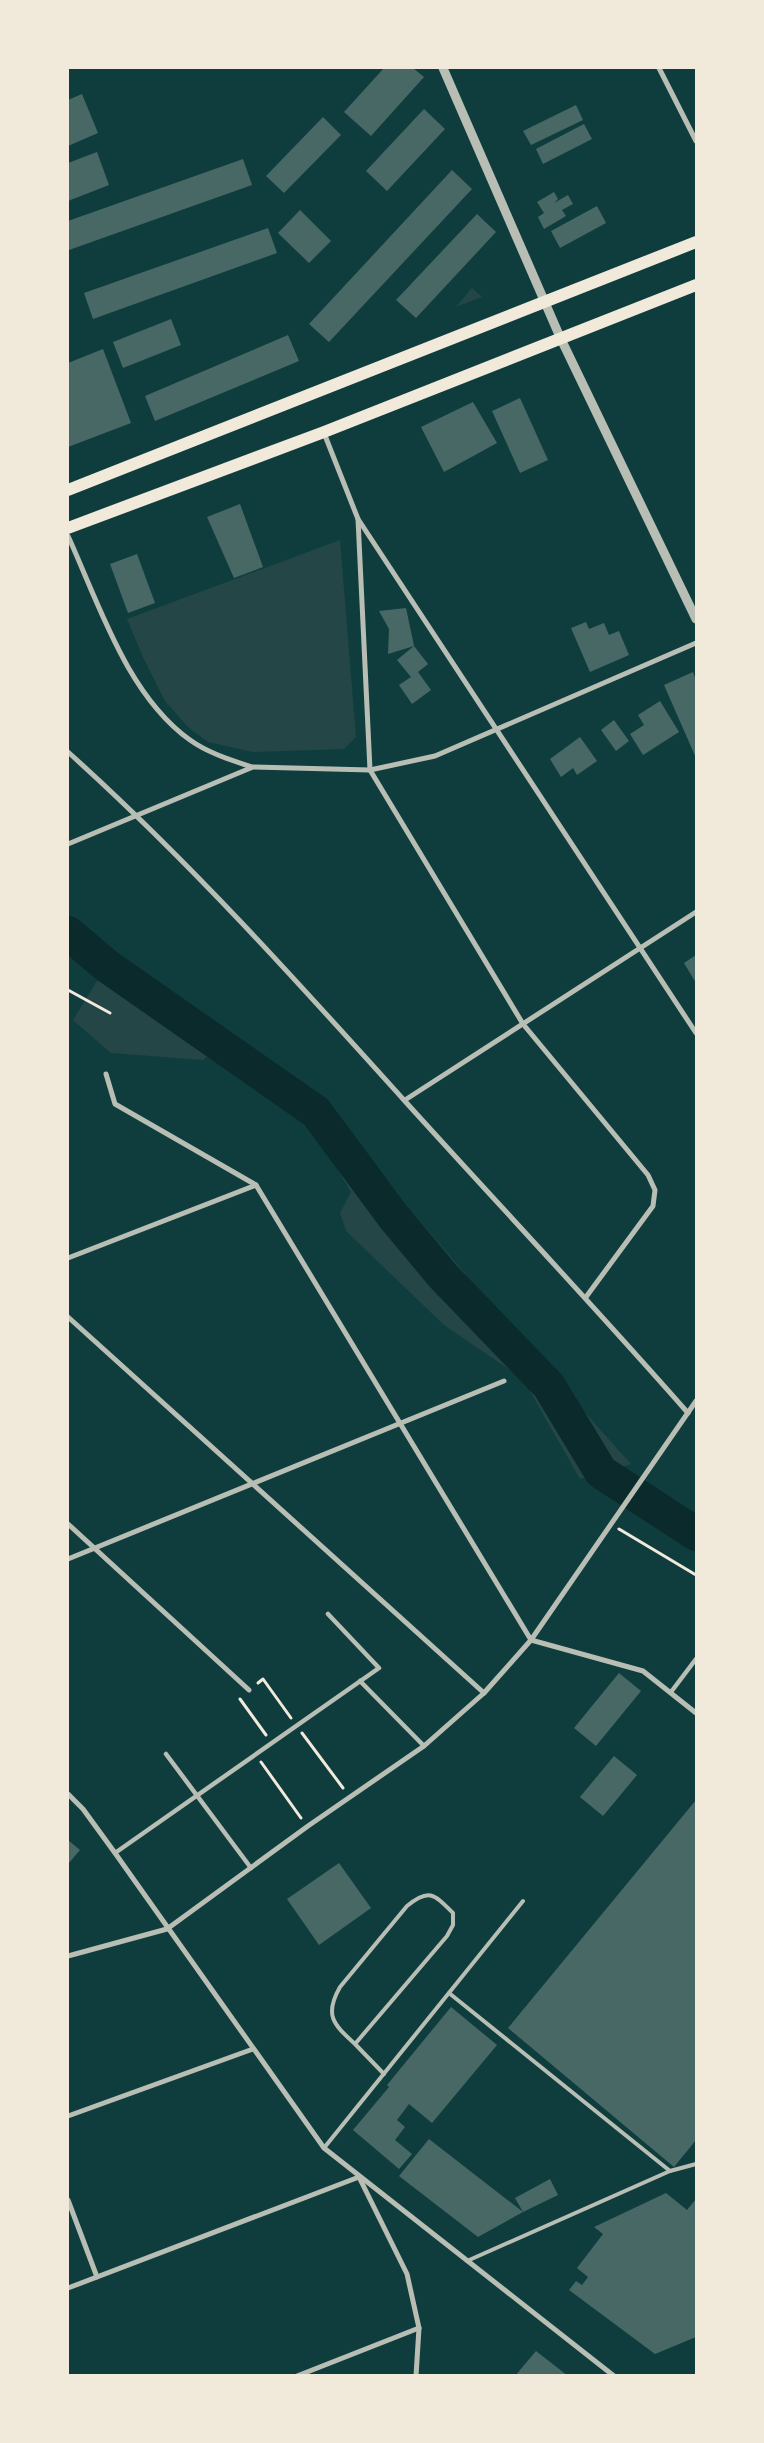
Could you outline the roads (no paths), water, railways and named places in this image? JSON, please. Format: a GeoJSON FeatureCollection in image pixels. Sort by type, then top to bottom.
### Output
{"type":"FeatureCollection","features":[{"type":"Feature","properties":{"kind":"main road"},"geometry":{"type":"LineString","coordinates":[[68,490],[696,242]]}},
{"type":"Feature","properties":{"kind":"main road"},"geometry":{"type":"LineString","coordinates":[[68,528],[324,432],[560,337],[696,285]]}},
{"type":"Feature","properties":{"kind":"street"},"geometry":{"type":"LineString","coordinates":[[443,68],[560,337],[696,619]]}},
{"type":"Feature","properties":{"kind":"street"},"geometry":{"type":"LineString","coordinates":[[659,68],[696,141]]}},
{"type":"Feature","properties":{"kind":"street"},"geometry":{"type":"LineString","coordinates":[[324,432],[358,519],[696,1033]]}},
{"type":"Feature","properties":{"kind":"street"},"geometry":{"type":"LineString","coordinates":[[358,519],[370,770],[523,1024],[648,1175],[655,1190],[653,1206],[586,1296]]}},
{"type":"Feature","properties":{"kind":"street"},"geometry":{"type":"LineString","coordinates":[[68,536],[130,674],[150,702],[190,740],[220,756],[253,767],[370,770],[435,756],[696,643]]}},
{"type":"Feature","properties":{"kind":"street"},"geometry":{"type":"LineString","coordinates":[[68,752],[137,814],[295,977],[405,1100],[586,1296],[688,1413]]}},
{"type":"Feature","properties":{"kind":"street"},"geometry":{"type":"LineString","coordinates":[[68,844],[253,767]]}},
{"type":"Feature","properties":{"kind":"street"},"geometry":{"type":"LineString","coordinates":[[405,1100],[696,912]]}},
{"type":"Feature","properties":{"kind":"street"},"geometry":{"type":"LineString","coordinates":[[106,1074],[115,1104],[256,1185],[531,1640],[643,1671],[696,1713]]}},
{"type":"Feature","properties":{"kind":"street"},"geometry":{"type":"LineString","coordinates":[[68,1258],[256,1185]]}},
{"type":"Feature","properties":{"kind":"street"},"geometry":{"type":"LineString","coordinates":[[68,1317],[484,1693]]}},
{"type":"Feature","properties":{"kind":"street"},"geometry":{"type":"LineString","coordinates":[[68,1559],[504,1381]]}},
{"type":"Feature","properties":{"kind":"street"},"geometry":{"type":"LineString","coordinates":[[68,1956],[168,1929],[308,1826],[424,1746],[484,1693],[531,1640],[696,1400]]}},
{"type":"Feature","properties":{"kind":"street"},"geometry":{"type":"LineString","coordinates":[[68,1524],[249,1690]]}},
{"type":"Feature","properties":{"kind":"street"},"geometry":{"type":"LineString","coordinates":[[115,1853],[379,1668],[328,1614]]}},
{"type":"Feature","properties":{"kind":"street"},"geometry":{"type":"LineString","coordinates":[[671,1692],[696,1659]]}},
{"type":"Feature","properties":{"kind":"street"},"geometry":{"type":"LineString","coordinates":[[360,1681],[424,1746]]}},
{"type":"Feature","properties":{"kind":"street"},"geometry":{"type":"LineString","coordinates":[[166,1754],[250,1868]]}},
{"type":"Feature","properties":{"kind":"street"},"geometry":{"type":"LineString","coordinates":[[68,1794],[83,1809],[115,1853],[324,2148],[614,2376]]}},
{"type":"Feature","properties":{"kind":"street"},"geometry":{"type":"LineString","coordinates":[[68,2116],[254,2049]]}},
{"type":"Feature","properties":{"kind":"street"},"geometry":{"type":"LineString","coordinates":[[68,2288],[359,2177]]}},
{"type":"Feature","properties":{"kind":"street"},"geometry":{"type":"LineString","coordinates":[[359,2177],[407,2274],[419,2328],[416,2376]]}},
{"type":"Feature","properties":{"kind":"street"},"geometry":{"type":"LineString","coordinates":[[68,2200],[97,2277]]}},
{"type":"Feature","properties":{"kind":"street"},"geometry":{"type":"LineString","coordinates":[[297,2376],[419,2328]]}},
{"type":"Feature","properties":{"kind":"lane"},"geometry":{"type":"LineString","coordinates":[[355,2044],[447,1936],[453,1925],[453,1913],[439,1900],[428,1895],[420,1895],[407,1906],[340,1987],[333,2000],[331,2017],[340,2030],[384,2074]]}},
{"type":"Feature","properties":{"kind":"lane"},"geometry":{"type":"LineString","coordinates":[[324,2148],[523,1902]]}},
{"type":"Feature","properties":{"kind":"lane"},"geometry":{"type":"LineString","coordinates":[[449,1993],[670,2171]]}},
{"type":"Feature","properties":{"kind":"lane"},"geometry":{"type":"LineString","coordinates":[[467,2261],[670,2171],[696,2164]]}},
{"type":"Feature","properties":{"kind":"waterway"},"geometry":{"type":"LineString","coordinates":[[68,933],[107,966],[316,1112],[393,1216],[443,1276],[549,1386],[601,1472],[696,1534]]}}]}
